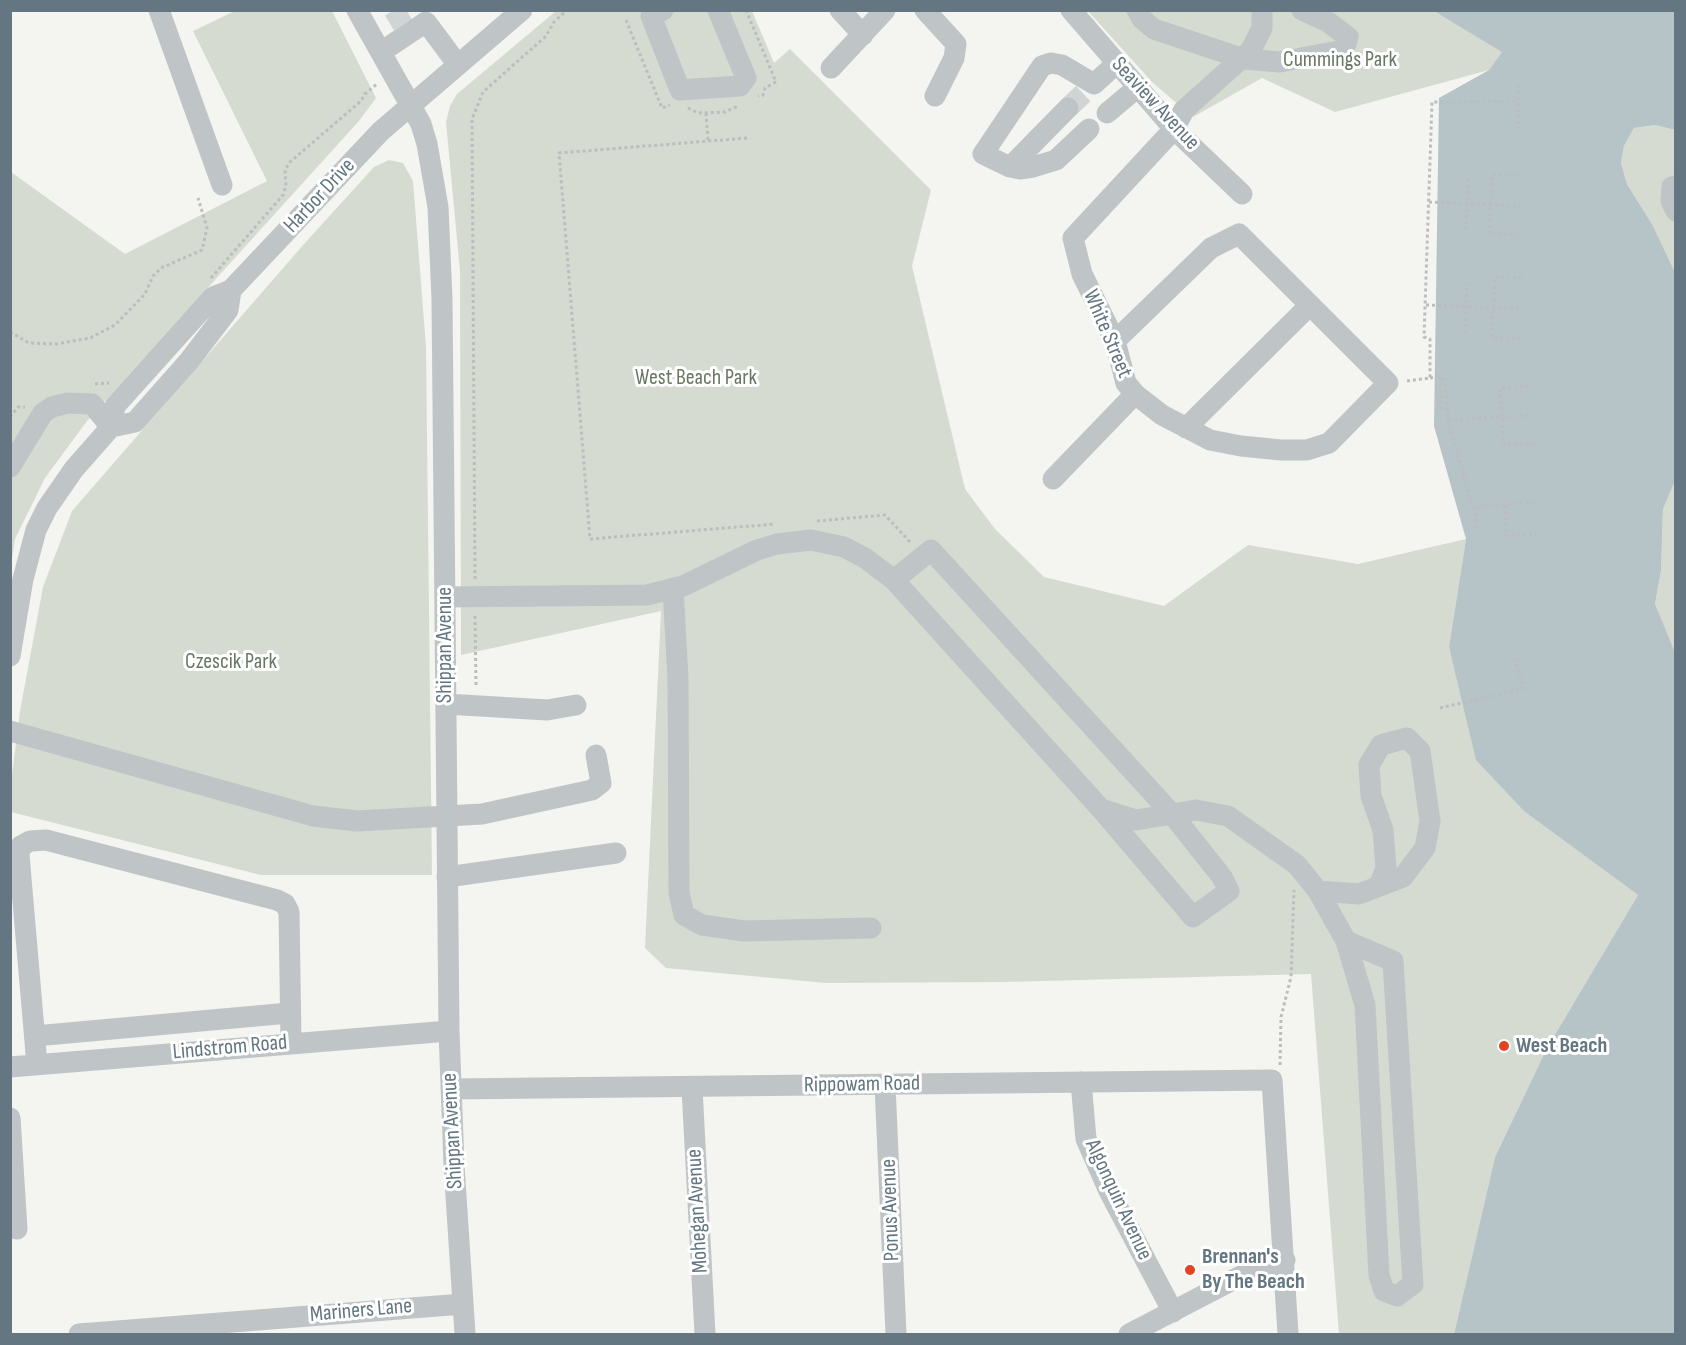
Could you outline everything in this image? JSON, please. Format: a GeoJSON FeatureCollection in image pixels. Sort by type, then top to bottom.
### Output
{"type":"FeatureCollection","features":[{"type":"Feature","properties":{"kind":"street"},"geometry":{"type":"LineString","coordinates":[[159,10],[222,185]]}},
{"type":"Feature","properties":{"kind":"street","name":"Shippan Avenue"},"geometry":{"type":"LineString","coordinates":[[357,10],[411,105],[427,144],[438,207],[442,298],[449,1031],[465,1335]]}},
{"type":"Feature","properties":{"kind":"street"},"geometry":{"type":"LineString","coordinates":[[411,105],[522,10]]}},
{"type":"Feature","properties":{"kind":"street"},"geometry":{"type":"LineString","coordinates":[[663,10],[651,16],[680,90],[740,86],[746,78],[718,10]]}},
{"type":"Feature","properties":{"kind":"street"},"geometry":{"type":"LineString","coordinates":[[831,68],[885,10]]}},
{"type":"Feature","properties":{"kind":"street"},"geometry":{"type":"LineString","coordinates":[[925,10],[956,44],[954,58],[935,96]]}},
{"type":"Feature","properties":{"kind":"street","name":"Seaview Avenue"},"geometry":{"type":"LineString","coordinates":[[1071,10],[1174,129],[1242,194]]}},
{"type":"Feature","properties":{"kind":"street"},"geometry":{"type":"LineString","coordinates":[[1137,10],[1142,19],[1154,29],[1244,59],[1280,62],[1344,50],[1348,38],[1328,22],[1302,10]]}},
{"type":"Feature","properties":{"kind":"street"},"geometry":{"type":"LineString","coordinates":[[1174,129],[1184,110],[1251,51],[1262,28],[1262,10]]}},
{"type":"Feature","properties":{"kind":"street"},"geometry":{"type":"LineString","coordinates":[[839,11],[863,35]]}},
{"type":"Feature","properties":{"kind":"street"},"geometry":{"type":"LineString","coordinates":[[381,52],[414,23],[458,65]]}},
{"type":"Feature","properties":{"kind":"street"},"geometry":{"type":"LineString","coordinates":[[1089,129],[1056,160],[1027,168],[1010,167],[983,154],[1042,66],[1051,63],[1062,65],[1090,88],[1117,63]]}},
{"type":"Feature","properties":{"kind":"street"},"geometry":{"type":"LineString","coordinates":[[1107,113],[1138,87]]}},
{"type":"Feature","properties":{"kind":"street","name":"Harbor Drive"},"geometry":{"type":"LineString","coordinates":[[10,656],[23,579],[36,530],[64,482],[111,427],[115,406],[213,297],[231,290],[381,132],[411,105]]}},
{"type":"Feature","properties":{"kind":"street"},"geometry":{"type":"LineString","coordinates":[[1010,167],[1068,108]]}},
{"type":"Feature","properties":{"kind":"street","name":"White Street"},"geometry":{"type":"LineString","coordinates":[[1174,129],[1073,238],[1082,274],[1115,341],[1126,383],[1135,394],[1186,428],[1210,440],[1241,447],[1307,450],[1329,443],[1388,383]]}},
{"type":"Feature","properties":{"kind":"street"},"geometry":{"type":"LineString","coordinates":[[1676,186],[1672,188],[1671,201],[1676,211]]}},
{"type":"Feature","properties":{"kind":"street"},"geometry":{"type":"LineString","coordinates":[[1115,341],[1211,248],[1239,234],[1388,383]]}},
{"type":"Feature","properties":{"kind":"street"},"geometry":{"type":"LineString","coordinates":[[1186,428],[1310,305]]}},
{"type":"Feature","properties":{"kind":"street"},"geometry":{"type":"LineString","coordinates":[[1053,479],[1135,394]]}},
{"type":"Feature","properties":{"kind":"street"},"geometry":{"type":"LineString","coordinates":[[10,467],[42,413],[52,406],[68,403],[92,404],[111,427]]}},
{"type":"Feature","properties":{"kind":"street"},"geometry":{"type":"LineString","coordinates":[[445,597],[647,595],[674,588],[758,550],[798,540],[834,544],[854,551],[894,580],[1101,809],[1193,917],[1229,891],[1222,877],[1172,814],[931,550],[894,580]]}},
{"type":"Feature","properties":{"kind":"street"},"geometry":{"type":"LineString","coordinates":[[674,588],[678,678],[679,893],[684,915],[702,925],[744,931],[871,928]]}},
{"type":"Feature","properties":{"kind":"street"},"geometry":{"type":"LineString","coordinates":[[446,704],[547,710],[576,705]]}},
{"type":"Feature","properties":{"kind":"street"},"geometry":{"type":"LineString","coordinates":[[10,731],[313,816],[357,821],[482,814],[592,790],[601,783],[596,755]]}},
{"type":"Feature","properties":{"kind":"street"},"geometry":{"type":"LineString","coordinates":[[1318,891],[1359,894],[1403,877],[1425,848],[1430,821],[1420,751],[1407,738],[1381,745],[1369,765],[1371,796],[1383,830],[1386,868],[1379,886]]}},
{"type":"Feature","properties":{"kind":"street"},"geometry":{"type":"LineString","coordinates":[[1101,809],[1136,820],[1196,810],[1227,816],[1297,865],[1318,891],[1346,941],[1365,1005],[1379,1275],[1384,1291],[1397,1296],[1413,1284],[1393,961],[1346,941]]}},
{"type":"Feature","properties":{"kind":"street"},"geometry":{"type":"LineString","coordinates":[[37,1065],[30,1009],[19,855],[21,846],[30,841],[46,840],[285,904],[289,912],[291,1042]]}},
{"type":"Feature","properties":{"kind":"street"},"geometry":{"type":"LineString","coordinates":[[447,877],[616,853]]}},
{"type":"Feature","properties":{"kind":"street"},"geometry":{"type":"LineString","coordinates":[[35,1036],[289,1013]]}},
{"type":"Feature","properties":{"kind":"street","name":"Lindstrom Road"},"geometry":{"type":"LineString","coordinates":[[10,1067],[291,1042],[449,1031]]}},
{"type":"Feature","properties":{"kind":"street"},"geometry":{"type":"LineString","coordinates":[[1272,1080],[1288,1335]]}},
{"type":"Feature","properties":{"kind":"street","name":"Rippowam Road"},"geometry":{"type":"LineString","coordinates":[[451,1089],[1272,1080]]}},
{"type":"Feature","properties":{"kind":"street","name":"Algonquin Avenue"},"geometry":{"type":"LineString","coordinates":[[1081,1082],[1086,1139],[1173,1312]]}},
{"type":"Feature","properties":{"kind":"street","name":"Ponus Avenue"},"geometry":{"type":"LineString","coordinates":[[885,1085],[896,1335]]}},
{"type":"Feature","properties":{"kind":"street","name":"Mohegan Avenue"},"geometry":{"type":"LineString","coordinates":[[692,1088],[705,1335]]}},
{"type":"Feature","properties":{"kind":"street"},"geometry":{"type":"LineString","coordinates":[[10,1118],[17,1229]]}},
{"type":"Feature","properties":{"kind":"street"},"geometry":{"type":"LineString","coordinates":[[1129,1335],[1258,1267],[1285,1260]]}},
{"type":"Feature","properties":{"kind":"street","name":"Mariners Lane"},"geometry":{"type":"LineString","coordinates":[[80,1335],[210,1329],[463,1304]]}},
{"type":"Feature","properties":{"kind":"path"},"geometry":{"type":"LineString","coordinates":[[476,707],[472,119],[483,92],[546,36],[554,22],[567,10]]}},
{"type":"Feature","properties":{"kind":"path"},"geometry":{"type":"LineString","coordinates":[[210,279],[283,195],[286,186],[285,170],[290,162],[392,72]]}},
{"type":"Feature","properties":{"kind":"path"},"geometry":{"type":"LineString","coordinates":[[1518,85],[1519,128]]}},
{"type":"Feature","properties":{"kind":"path"},"geometry":{"type":"LineString","coordinates":[[704,89],[708,141]]}},
{"type":"Feature","properties":{"kind":"path"},"geometry":{"type":"LineString","coordinates":[[1430,378],[1430,339],[1424,338],[1432,102],[1518,101]]}},
{"type":"Feature","properties":{"kind":"path"},"geometry":{"type":"LineString","coordinates":[[747,138],[559,153],[590,539],[782,523]]}},
{"type":"Feature","properties":{"kind":"path"},"geometry":{"type":"LineString","coordinates":[[1519,235],[1489,234],[1492,175],[1521,175]]}},
{"type":"Feature","properties":{"kind":"path"},"geometry":{"type":"LineString","coordinates":[[1466,230],[1468,177]]}},
{"type":"Feature","properties":{"kind":"path"},"geometry":{"type":"LineString","coordinates":[[10,332],[29,343],[56,344],[90,338],[115,325],[145,294],[153,276],[161,268],[202,250],[207,228],[198,198]]}},
{"type":"Feature","properties":{"kind":"path"},"geometry":{"type":"LineString","coordinates":[[1429,202],[1521,206]]}},
{"type":"Feature","properties":{"kind":"path"},"geometry":{"type":"LineString","coordinates":[[1521,339],[1492,338],[1495,277],[1522,278]]}},
{"type":"Feature","properties":{"kind":"path"},"geometry":{"type":"LineString","coordinates":[[1466,333],[1467,280]]}},
{"type":"Feature","properties":{"kind":"path"},"geometry":{"type":"LineString","coordinates":[[1425,305],[1523,309]]}},
{"type":"Feature","properties":{"kind":"path"},"geometry":{"type":"LineString","coordinates":[[1388,383],[1441,376],[1441,408],[1448,407]]}},
{"type":"Feature","properties":{"kind":"path"},"geometry":{"type":"LineString","coordinates":[[1445,378],[1448,420],[1472,507],[1535,502]]}},
{"type":"Feature","properties":{"kind":"path"},"geometry":{"type":"LineString","coordinates":[[88,385],[118,381]]}},
{"type":"Feature","properties":{"kind":"path"},"geometry":{"type":"LineString","coordinates":[[1529,386],[1500,388],[1504,446],[1534,443]]}},
{"type":"Feature","properties":{"kind":"path"},"geometry":{"type":"LineString","coordinates":[[10,417],[18,407],[24,408],[31,401]]}},
{"type":"Feature","properties":{"kind":"path"},"geometry":{"type":"LineString","coordinates":[[1448,420],[1532,415]]}},
{"type":"Feature","properties":{"kind":"path"},"geometry":{"type":"LineString","coordinates":[[1505,505],[1506,536],[1537,534]]}},
{"type":"Feature","properties":{"kind":"path"},"geometry":{"type":"LineString","coordinates":[[1475,507],[1477,532]]}},
{"type":"Feature","properties":{"kind":"path"},"geometry":{"type":"LineString","coordinates":[[816,521],[885,515],[924,556]]}},
{"type":"Feature","properties":{"kind":"path"},"geometry":{"type":"LineString","coordinates":[[1440,708],[1522,689],[1514,657]]}},
{"type":"Feature","properties":{"kind":"path"},"geometry":{"type":"LineString","coordinates":[[1272,1080],[1280,1066],[1281,1017],[1291,977],[1294,885],[1304,873]]}},
{"type":"Feature","properties":{"kind":"green space"},"geometry":{"type":"Polygon","coordinates":[[[235,11],[332,11],[376,98],[359,121],[87,421],[45,478],[15,539],[11,565],[11,172],[125,254],[267,181],[193,31],[235,11]]]}},
{"type":"Feature","properties":{"kind":"green space","name":"West Beach Park"},"geometry":{"type":"Polygon","coordinates":[[[556,11],[752,11],[774,63],[790,49],[931,190],[912,266],[965,489],[995,529],[1044,577],[1164,606],[1248,545],[1358,564],[1466,539],[1449,647],[1463,702],[1525,812],[1638,895],[1547,1048],[1495,1157],[1454,1334],[1339,1334],[1311,974],[1003,982],[826,983],[666,968],[645,948],[661,611],[461,655],[460,271],[446,122],[450,106],[457,94],[556,11]]]}},
{"type":"Feature","properties":{"kind":"green space","name":"Cummings Park"},"geometry":{"type":"Polygon","coordinates":[[[1088,11],[1434,11],[1503,51],[1489,70],[1335,112],[1262,78],[1193,117],[1153,83],[1088,11]]]}},
{"type":"Feature","properties":{"kind":"green space"},"geometry":{"type":"Polygon","coordinates":[[[1655,125],[1675,130],[1675,275],[1652,224],[1627,184],[1621,163],[1624,146],[1634,128],[1655,125]]]}},
{"type":"Feature","properties":{"kind":"green space","name":"Czescik Park"},"geometry":{"type":"Polygon","coordinates":[[[389,160],[403,163],[413,181],[426,347],[432,875],[261,875],[11,812],[11,783],[20,711],[43,587],[72,511],[304,244],[374,167],[389,160]]]}},
{"type":"Feature","properties":{"kind":"green space"},"geometry":{"type":"Polygon","coordinates":[[[1675,481],[1675,655],[1655,605],[1661,571],[1663,509],[1675,481]]]}},
{"type":"Feature","properties":{"kind":"shaded area"},"geometry":{"type":"Polygon","coordinates":[[[1434,11],[1675,11],[1675,130],[1655,125],[1634,128],[1624,146],[1621,163],[1627,184],[1652,224],[1676,275],[1675,481],[1663,509],[1661,571],[1655,604],[1676,655],[1675,1334],[1454,1334],[1495,1157],[1547,1048],[1638,895],[1525,812],[1476,760],[1449,647],[1466,539],[1434,426],[1439,98],[1489,70],[1502,52],[1434,11]]]}},
{"type":"Feature","properties":{"kind":"tunnel"},"geometry":{"type":"LineString","coordinates":[[394,10],[403,25]]}},
{"type":"Feature","properties":{"kind":"tunnel"},"geometry":{"type":"LineString","coordinates":[[1068,108],[1085,92]]}},
{"type":"Feature","properties":{"kind":"place","name":"West Beach"},"geometry":{"type":"Point","coordinates":[1504,1046]}},
{"type":"Feature","properties":{"kind":"place","name":"Brennan's By The Beach"},"geometry":{"type":"Point","coordinates":[1190,1270]}}]}
